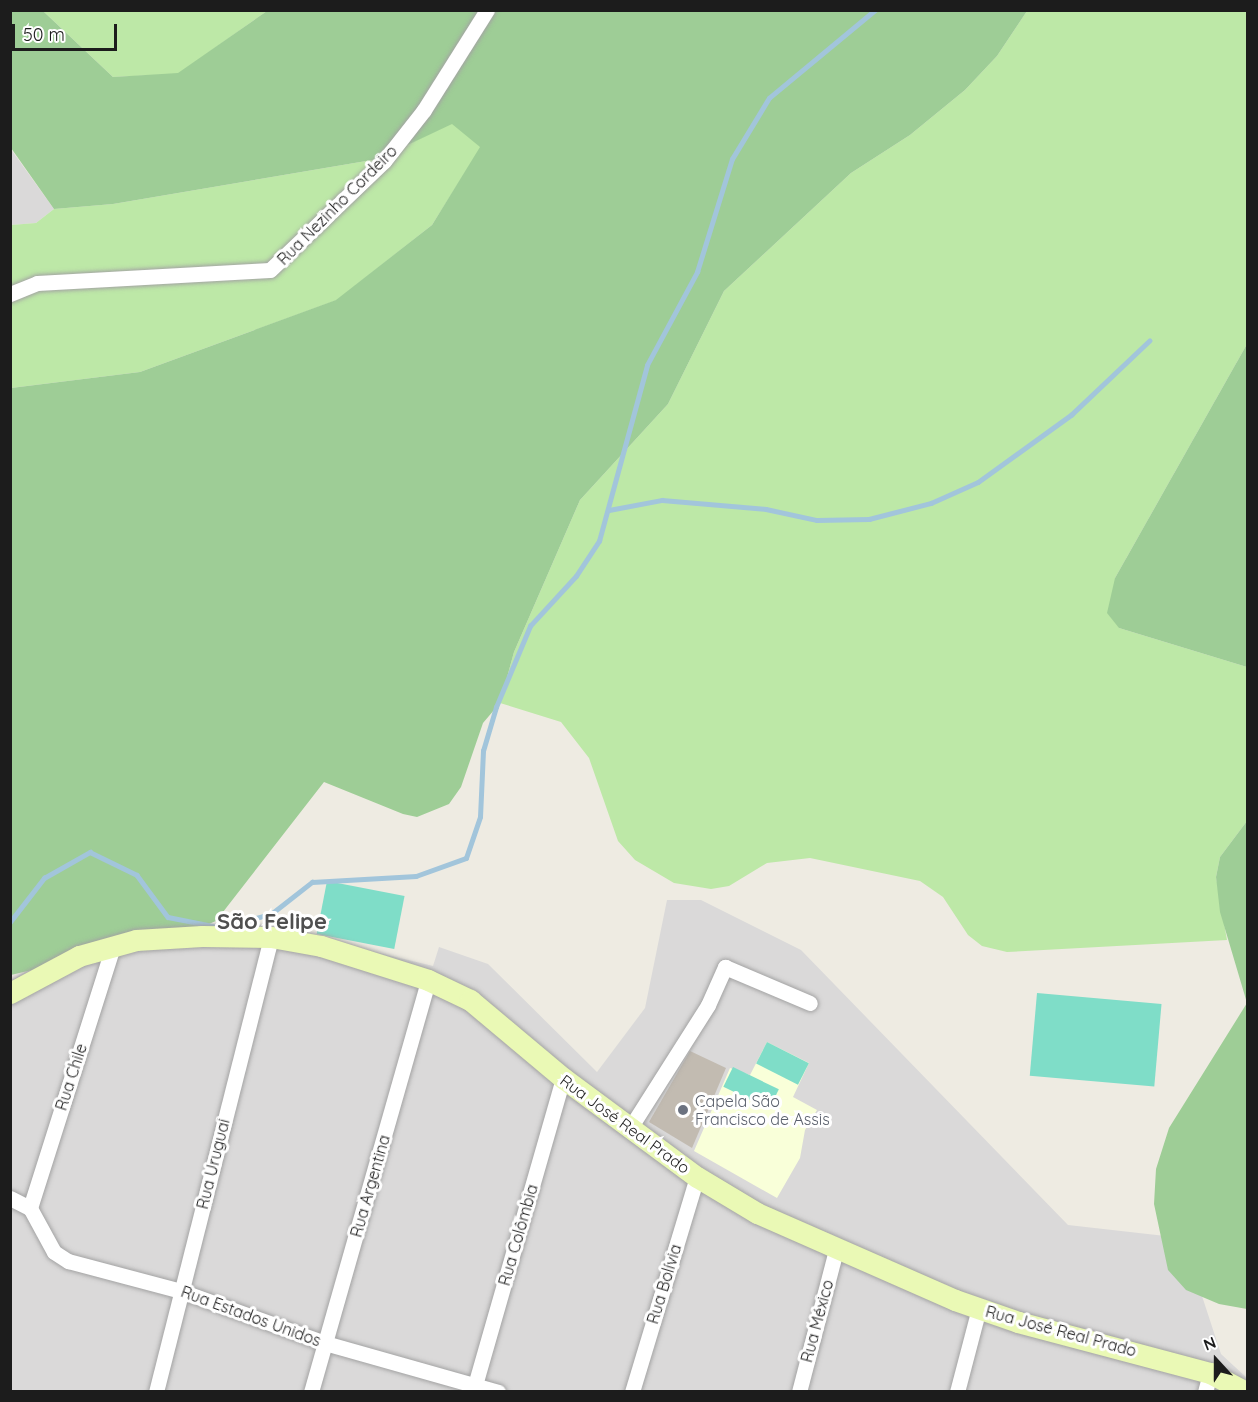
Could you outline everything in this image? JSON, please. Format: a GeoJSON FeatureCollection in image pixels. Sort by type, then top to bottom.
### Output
{"type":"FeatureCollection","features":[{"type":"Feature","properties":{"kind":"street","name":"Rua Nezinho Cordeiro"},"geometry":{"type":"LineString","coordinates":[[10,294],[37,283],[270,270],[384,161],[424,110],[487,10]]}},
{"type":"Feature","properties":{"kind":"street","name":"Rua José Real Prado"},"geometry":{"type":"LineString","coordinates":[[10,993],[79,956],[136,940],[271,937],[321,946],[428,980],[470,1000],[563,1078],[697,1177],[836,1250],[979,1308],[1245,1392]]}},
{"type":"Feature","properties":{"kind":"street","name":"Rua Uruguai"},"geometry":{"type":"LineString","coordinates":[[156,1392],[271,937]]}},
{"type":"Feature","properties":{"kind":"street","name":"Rua Chile"},"geometry":{"type":"LineString","coordinates":[[30,1208],[113,946]]}},
{"type":"Feature","properties":{"kind":"street"},"geometry":{"type":"LineString","coordinates":[[630,1128],[708,1005],[725,967],[810,1003]]}},
{"type":"Feature","properties":{"kind":"street","name":"Rua Argentina"},"geometry":{"type":"LineString","coordinates":[[311,1392],[428,980]]}},
{"type":"Feature","properties":{"kind":"street","name":"Rua Colômbia"},"geometry":{"type":"LineString","coordinates":[[474,1388],[563,1078]]}},
{"type":"Feature","properties":{"kind":"street","name":"Rua Bolívia"},"geometry":{"type":"LineString","coordinates":[[632,1392],[697,1177]]}},
{"type":"Feature","properties":{"kind":"street"},"geometry":{"type":"LineString","coordinates":[[10,1198],[30,1208]]}},
{"type":"Feature","properties":{"kind":"street","name":"Rua Estados Unidos"},"geometry":{"type":"LineString","coordinates":[[30,1208],[54,1252],[68,1261],[181,1291],[325,1343],[474,1388],[498,1392]]}},
{"type":"Feature","properties":{"kind":"street","name":"Rua México"},"geometry":{"type":"LineString","coordinates":[[799,1392],[836,1250]]}},
{"type":"Feature","properties":{"kind":"street"},"geometry":{"type":"LineString","coordinates":[[957,1392],[979,1308]]}},
{"type":"Feature","properties":{"kind":"shaded area"},"geometry":{"type":"Polygon","coordinates":[[[10,148],[54,209],[36,223],[11,225],[10,148]]]}},
{"type":"Feature","properties":{"kind":"shaded area"},"geometry":{"type":"Polygon","coordinates":[[[327,881],[405,896],[394,949],[317,934],[327,881]]]}},
{"type":"Feature","properties":{"kind":"shaded area"},"geometry":{"type":"Polygon","coordinates":[[[667,900],[701,900],[801,950],[1068,1225],[1183,1238],[1221,1354],[1248,1379],[1247,1392],[11,1392],[11,981],[70,942],[241,920],[433,966],[439,947],[488,964],[597,1072],[645,1008],[667,900]]]}},
{"type":"Feature","properties":{"kind":"shaded area"},"geometry":{"type":"Polygon","coordinates":[[[1037,993],[1162,1004],[1154,1087],[1030,1076],[1037,993]]]}},
{"type":"Feature","properties":{"kind":"shaded area"},"geometry":{"type":"Polygon","coordinates":[[[767,1042],[809,1063],[793,1097],[817,1110],[805,1130],[800,1158],[777,1198],[694,1151],[730,1068],[750,1075],[767,1042]]]}},
{"type":"Feature","properties":{"kind":"shaded area"},"geometry":{"type":"Polygon","coordinates":[[[767,1042],[809,1063],[798,1085],[756,1063],[767,1042]]]}},
{"type":"Feature","properties":{"kind":"shaded area"},"geometry":{"type":"Polygon","coordinates":[[[733,1067],[779,1089],[769,1109],[723,1087],[733,1067]]]}},
{"type":"Feature","properties":{"kind":"green space"},"geometry":{"type":"Polygon","coordinates":[[[11,11],[43,11],[113,77],[178,73],[267,11],[1027,11],[997,56],[965,90],[910,135],[851,173],[724,291],[668,404],[580,500],[514,652],[500,703],[483,723],[461,787],[449,804],[417,817],[403,814],[324,782],[216,921],[190,932],[11,975],[11,388],[140,372],[336,300],[432,225],[480,147],[452,124],[378,159],[113,204],[54,209],[11,148],[11,11]]]}},
{"type":"Feature","properties":{"kind":"green space"},"geometry":{"type":"Polygon","coordinates":[[[43,11],[267,11],[178,74],[113,77],[43,11]]]}},
{"type":"Feature","properties":{"kind":"green space"},"geometry":{"type":"Polygon","coordinates":[[[1027,11],[1247,11],[1247,344],[1115,578],[1119,628],[1247,667],[1247,821],[1220,857],[1216,877],[1227,940],[1007,952],[982,946],[968,935],[943,897],[920,881],[810,858],[767,863],[729,886],[711,889],[674,883],[635,860],[618,841],[589,758],[561,722],[500,703],[514,652],[580,500],[668,404],[724,291],[851,173],[910,135],[965,90],[997,56],[1027,11]]]}},
{"type":"Feature","properties":{"kind":"green space"},"geometry":{"type":"Polygon","coordinates":[[[452,123],[481,147],[432,225],[337,300],[140,372],[11,388],[11,225],[36,223],[54,209],[113,204],[378,159],[452,123]]]}},
{"type":"Feature","properties":{"kind":"green space"},"geometry":{"type":"Polygon","coordinates":[[[1247,344],[1247,667],[1119,628],[1107,613],[1115,578],[1247,344]]]}},
{"type":"Feature","properties":{"kind":"green space"},"geometry":{"type":"Polygon","coordinates":[[[1247,821],[1247,1003],[1220,912],[1216,877],[1220,857],[1247,821]]]}},
{"type":"Feature","properties":{"kind":"green space"},"geometry":{"type":"Polygon","coordinates":[[[1247,1003],[1247,1309],[1219,1304],[1186,1290],[1168,1270],[1154,1204],[1156,1169],[1169,1128],[1247,1003]]]}},
{"type":"Feature","properties":{"kind":"building","name":"Capela São Francisco de Assis"},"geometry":{"type":"Polygon","coordinates":[[[690,1051],[726,1068],[692,1148],[649,1122],[690,1051]]]}},
{"type":"Feature","properties":{"kind":"waterway"},"geometry":{"type":"LineString","coordinates":[[221,927],[271,914],[312,882],[416,876],[466,858],[480,817],[483,751],[496,707],[530,626],[576,576],[599,541],[647,365],[697,272],[732,159],[769,98],[875,10]]}},
{"type":"Feature","properties":{"kind":"waterway"},"geometry":{"type":"LineString","coordinates":[[609,510],[662,500],[766,509],[817,520],[869,519],[931,503],[978,482],[1071,415],[1149,341]]}},
{"type":"Feature","properties":{"kind":"waterway"},"geometry":{"type":"LineString","coordinates":[[10,922],[44,878],[90,852],[137,875],[168,917],[213,926]]}},
{"type":"Feature","properties":{"kind":"place","name":"Capela São Francisco de Assis"},"geometry":{"type":"Point","coordinates":[683,1110]}},
{"type":"Feature","properties":{"kind":"district","name":"São Felipe"},"geometry":{"type":"Point","coordinates":[272,922]}}]}
